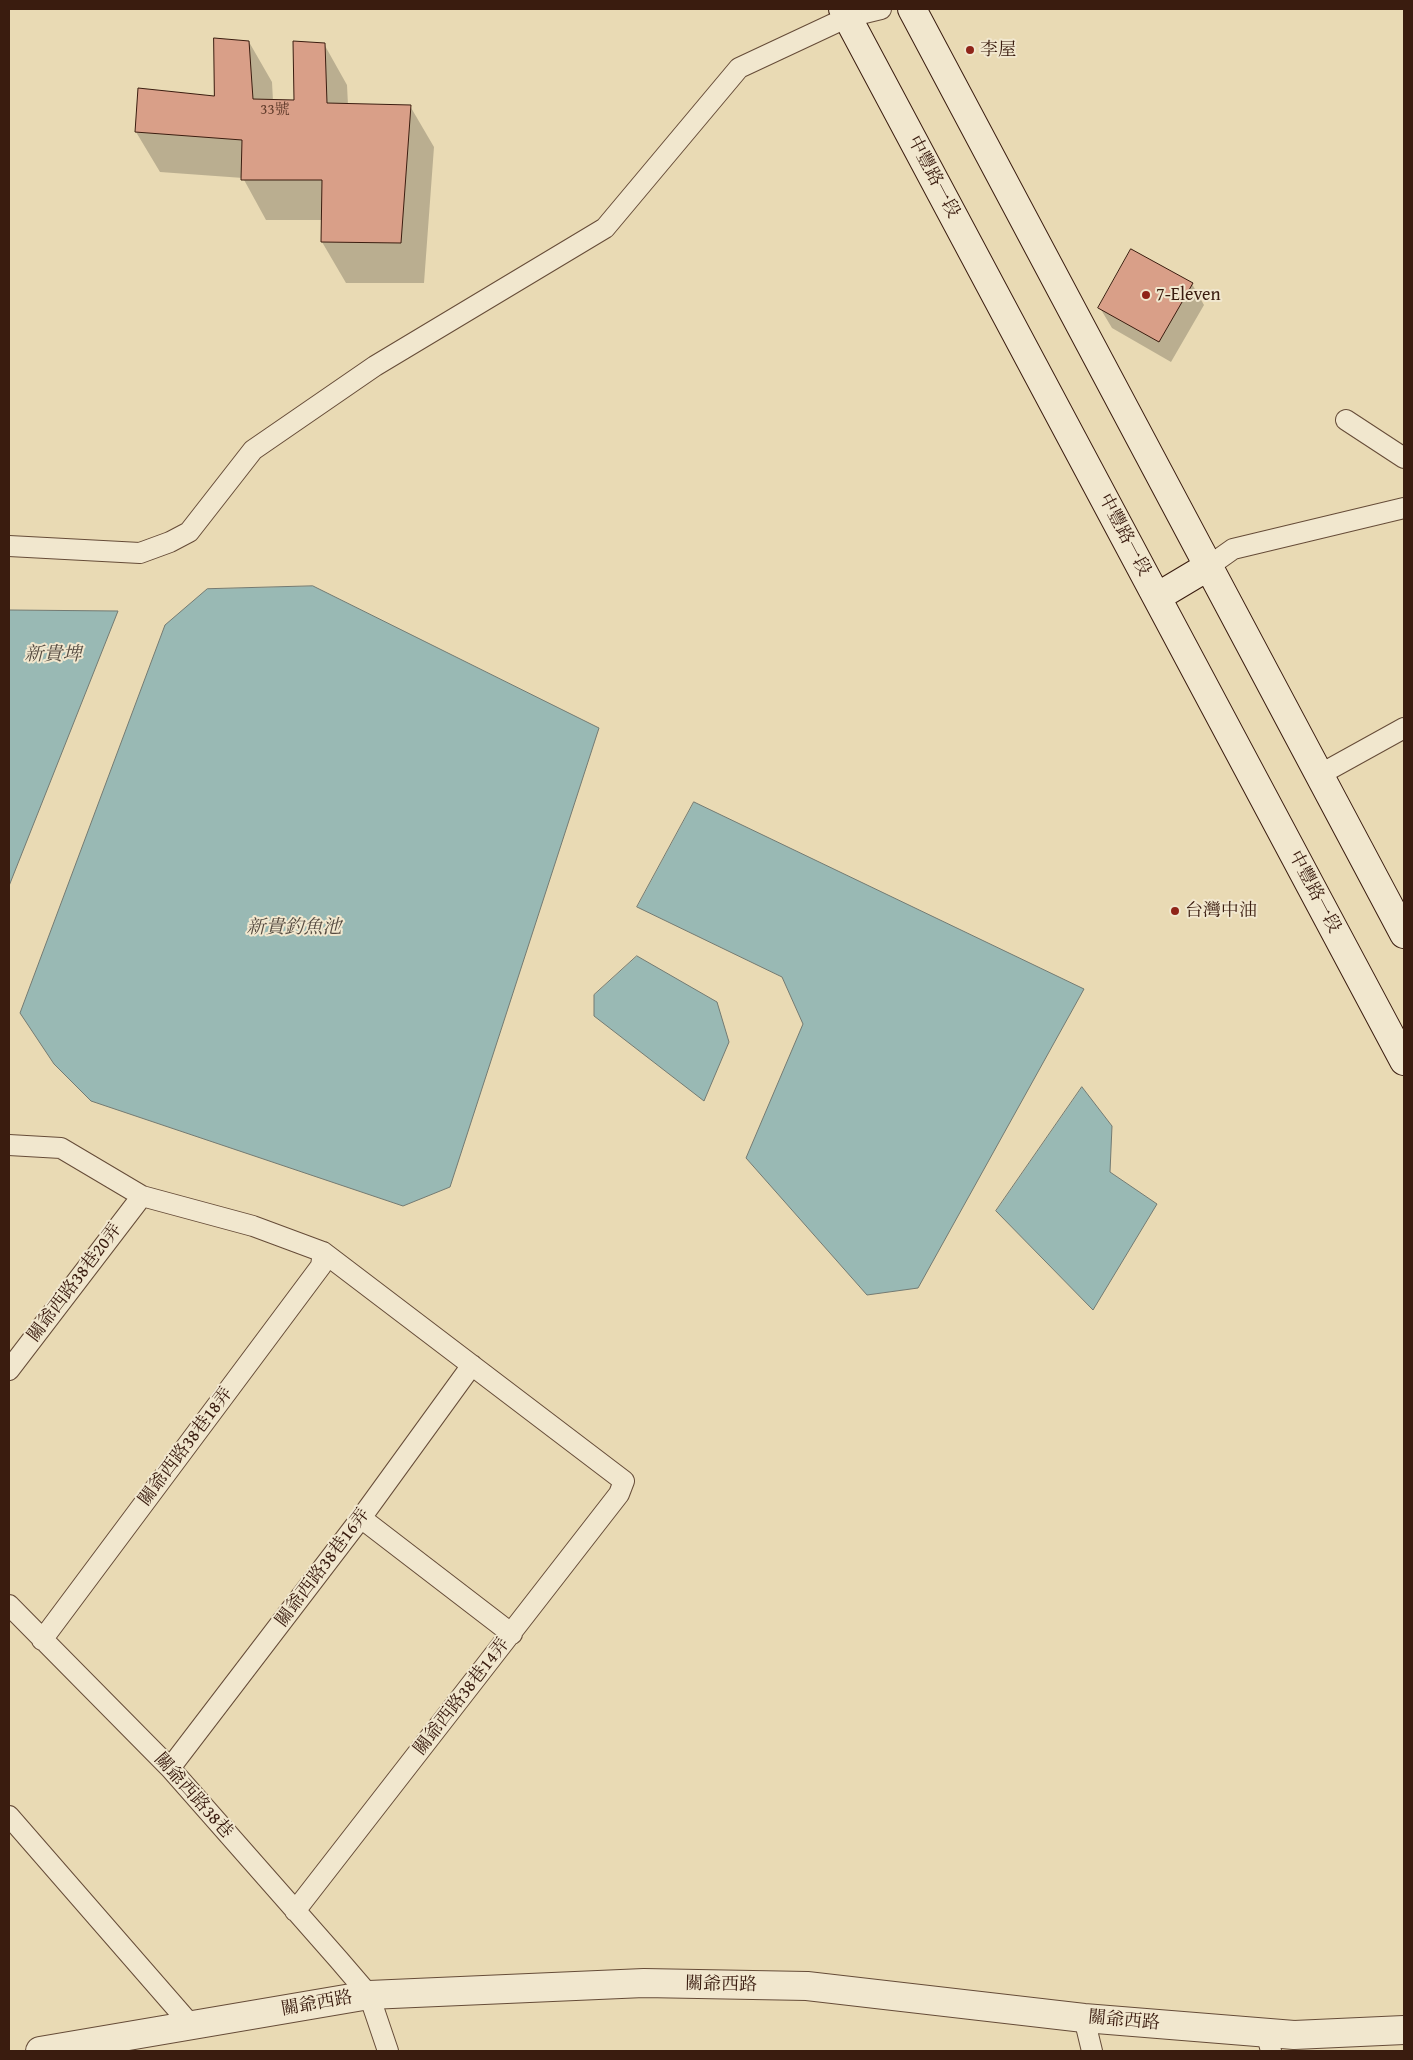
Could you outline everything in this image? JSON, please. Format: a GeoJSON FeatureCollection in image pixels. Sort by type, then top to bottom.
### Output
{"type":"FeatureCollection","features":[{"type":"Feature","properties":{"kind":"main road"},"geometry":{"type":"LineString","coordinates":[[912,9],[1404,934]]}},
{"type":"Feature","properties":{"kind":"main road","name":"中豐路一段"},"geometry":{"type":"LineString","coordinates":[[845,13],[1404,1061]]}},
{"type":"Feature","properties":{"kind":"main road"},"geometry":{"type":"LineString","coordinates":[[1157,597],[1209,566]]}},
{"type":"Feature","properties":{"kind":"main road","name":"關爺西路"},"geometry":{"type":"LineString","coordinates":[[40,2051],[369,1995],[644,1984],[807,1986],[1084,2018],[1268,2042],[1294,2035],[1404,2030]]}},
{"type":"Feature","properties":{"kind":"lane"},"geometry":{"type":"LineString","coordinates":[[9,546],[140,553],[170,542],[189,532],[253,450],[376,366],[605,228],[739,68],[845,13],[881,9]]}},
{"type":"Feature","properties":{"kind":"lane"},"geometry":{"type":"LineString","coordinates":[[1346,420],[1404,458]]}},
{"type":"Feature","properties":{"kind":"lane"},"geometry":{"type":"LineString","coordinates":[[1209,566],[1233,549],[1404,508]]}},
{"type":"Feature","properties":{"kind":"lane"},"geometry":{"type":"LineString","coordinates":[[1319,775],[1404,728]]}},
{"type":"Feature","properties":{"kind":"lane"},"geometry":{"type":"LineString","coordinates":[[9,1144],[61,1148],[142,1196],[253,1226],[323,1252],[472,1365]]}},
{"type":"Feature","properties":{"kind":"lane","name":"關爺西路38巷20弄"},"geometry":{"type":"LineString","coordinates":[[9,1370],[142,1196]]}},
{"type":"Feature","properties":{"kind":"lane","name":"關爺西路38巷18弄"},"geometry":{"type":"LineString","coordinates":[[42,1640],[321,1266],[323,1252]]}},
{"type":"Feature","properties":{"kind":"lane","name":"關爺西路38巷14弄"},"geometry":{"type":"LineString","coordinates":[[295,1912],[619,1494],[624,1481],[472,1365]]}},
{"type":"Feature","properties":{"kind":"lane","name":"關爺西路38巷16弄"},"geometry":{"type":"LineString","coordinates":[[170,1768],[361,1518],[472,1365]]}},
{"type":"Feature","properties":{"kind":"lane"},"geometry":{"type":"LineString","coordinates":[[361,1518],[512,1634]]}},
{"type":"Feature","properties":{"kind":"lane","name":"關爺西路38巷"},"geometry":{"type":"LineString","coordinates":[[9,1605],[170,1768],[369,1995]]}},
{"type":"Feature","properties":{"kind":"lane"},"geometry":{"type":"LineString","coordinates":[[9,1816],[191,2026]]}},
{"type":"Feature","properties":{"kind":"lane"},"geometry":{"type":"LineString","coordinates":[[369,1995],[388,2051]]}},
{"type":"Feature","properties":{"kind":"lane"},"geometry":{"type":"LineString","coordinates":[[1084,2018],[1092,2051]]}},
{"type":"Feature","properties":{"kind":"water","name":"新貴釣魚池"},"geometry":{"type":"Polygon","coordinates":[[[313,586],[599,728],[450,1187],[403,1206],[91,1101],[54,1064],[20,1013],[165,625],[207,589],[313,586]]]}},
{"type":"Feature","properties":{"kind":"water","name":"新貴埤"},"geometry":{"type":"Polygon","coordinates":[[[9,610],[118,611],[9,886],[9,610]]]}},
{"type":"Feature","properties":{"kind":"water"},"geometry":{"type":"Polygon","coordinates":[[[694,802],[1084,989],[918,1288],[867,1295],[746,1158],[803,1024],[782,977],[637,907],[694,802]]]}},
{"type":"Feature","properties":{"kind":"water"},"geometry":{"type":"Polygon","coordinates":[[[637,956],[717,1002],[729,1042],[704,1101],[594,1016],[594,995],[637,956]]]}},
{"type":"Feature","properties":{"kind":"water"},"geometry":{"type":"Polygon","coordinates":[[[1082,1087],[1112,1126],[1110,1172],[1157,1204],[1093,1310],[996,1211],[1082,1087]]]}},
{"type":"Feature","properties":{"kind":"building"},"geometry":{"type":"Polygon","coordinates":[[[214,38],[249,41],[253,99],[294,100],[293,41],[325,43],[327,103],[411,105],[401,243],[321,242],[322,180],[241,180],[242,140],[135,132],[138,88],[214,96],[214,38]]]}},
{"type":"Feature","properties":{"kind":"building","name":"7-Eleven"},"geometry":{"type":"Polygon","coordinates":[[[1131,249],[1193,283],[1159,342],[1098,308],[1131,249]]]}},
{"type":"Feature","properties":{"kind":"place","name":"李屋"},"geometry":{"type":"Point","coordinates":[970,50]}},
{"type":"Feature","properties":{"kind":"place","name":"7-Eleven"},"geometry":{"type":"Point","coordinates":[1146,295]}},
{"type":"Feature","properties":{"kind":"place","name":"台灣中油"},"geometry":{"type":"Point","coordinates":[1175,911]}}]}
